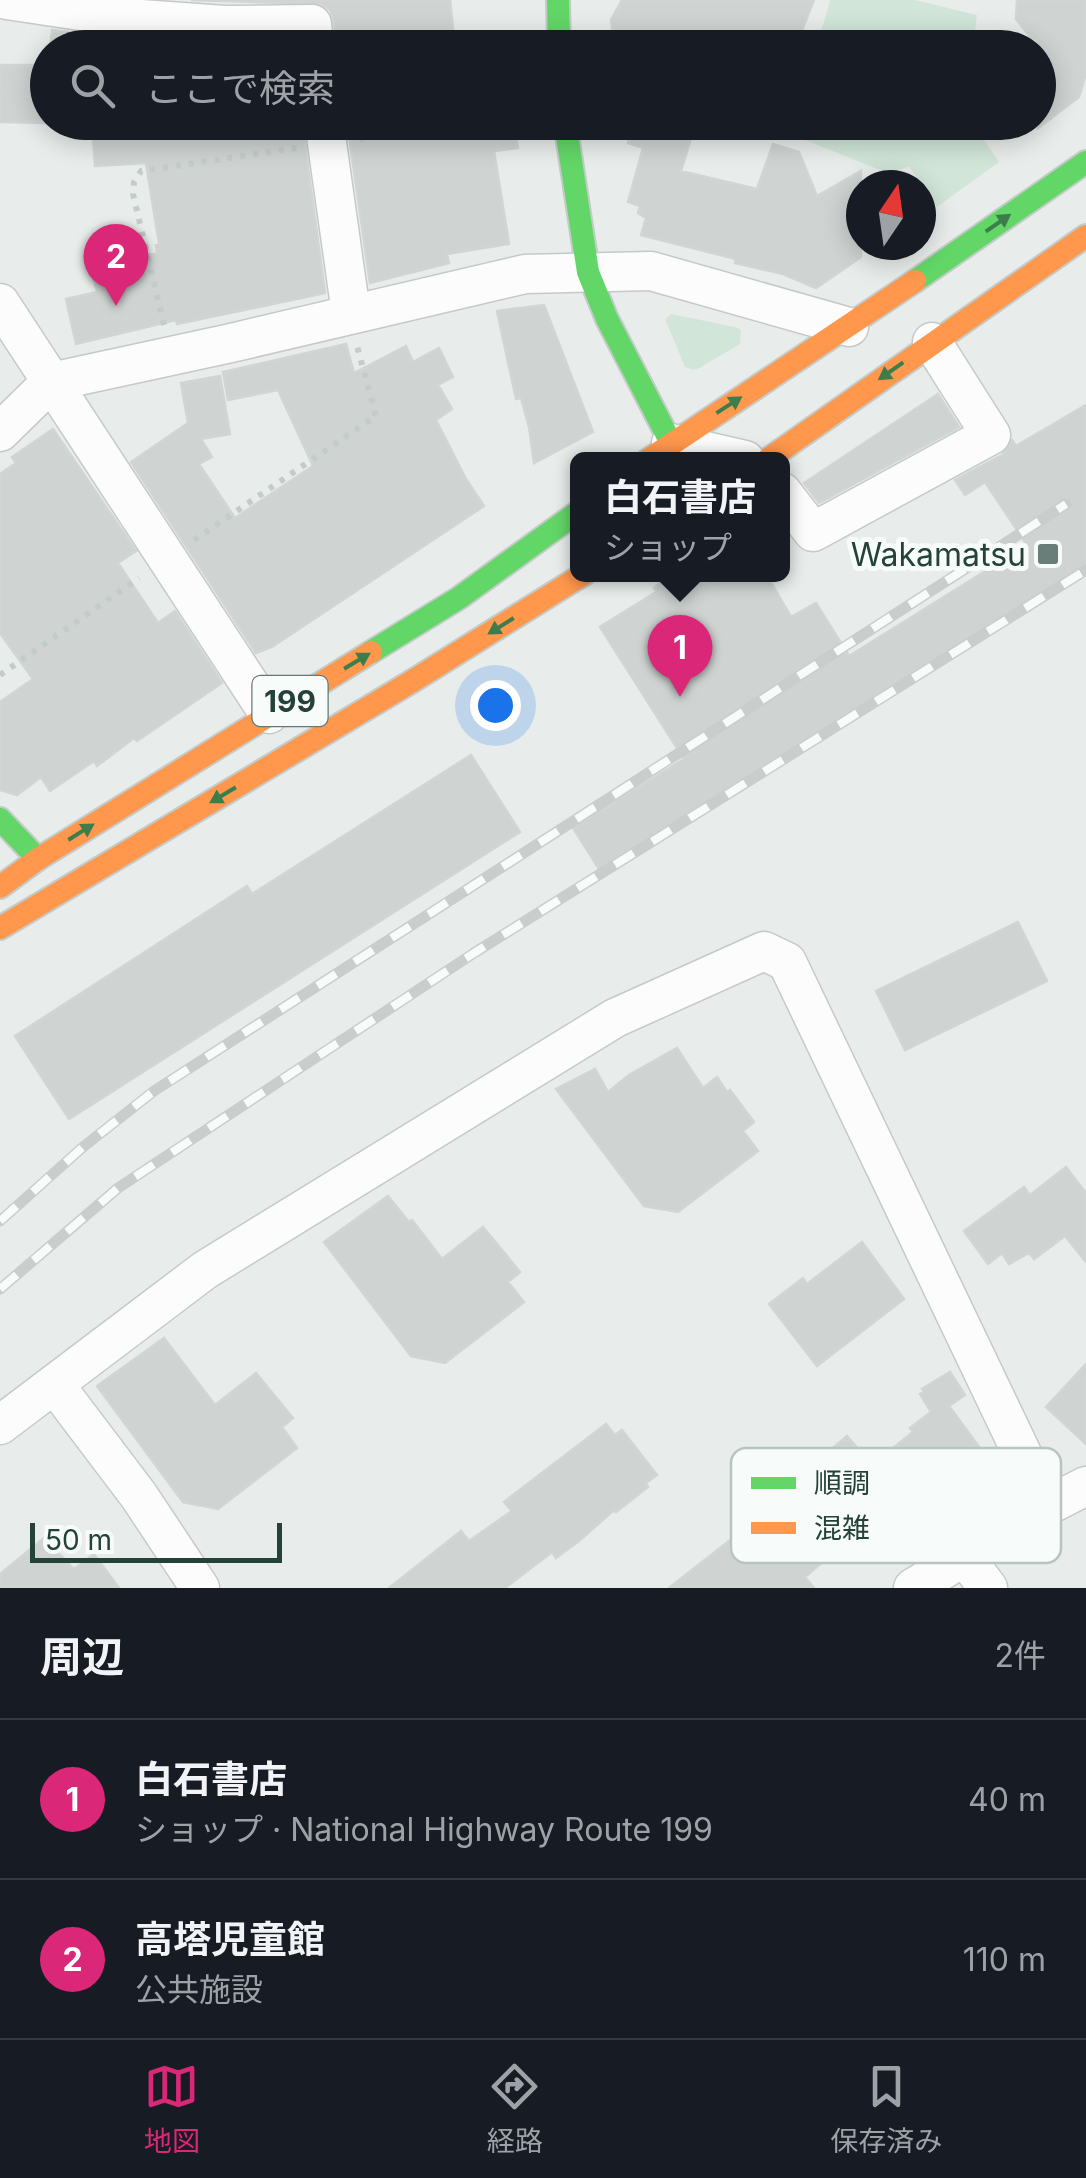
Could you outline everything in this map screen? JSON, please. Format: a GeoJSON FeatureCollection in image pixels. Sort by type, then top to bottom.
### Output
{"type":"FeatureCollection","features":[{"type":"Feature","properties":{"kind":"main road"},"geometry":{"type":"LineString","coordinates":[[558,0],[559,30]]}},
{"type":"Feature","properties":{"kind":"main road"},"geometry":{"type":"LineString","coordinates":[[567,140],[588,272],[660,451],[1086,162]]}},
{"type":"Feature","properties":{"kind":"main road"},"geometry":{"type":"LineString","coordinates":[[777,452],[1082,240]]}},
{"type":"Feature","properties":{"kind":"main road","name":"199"},"geometry":{"type":"LineString","coordinates":[[0,887],[38,859],[459,598],[570,518]]}},
{"type":"Feature","properties":{"kind":"main road","name":"199"},"geometry":{"type":"LineString","coordinates":[[0,928],[412,682],[571,582]]}},
{"type":"Feature","properties":{"kind":"main road"},"geometry":{"type":"LineString","coordinates":[[0,819],[38,859]]}},
{"type":"Feature","properties":{"kind":"street"},"geometry":{"type":"LineString","coordinates":[[7,0],[127,18],[225,25],[304,24]]}},
{"type":"Feature","properties":{"kind":"street"},"geometry":{"type":"LineString","coordinates":[[326,140],[353,327]]}},
{"type":"Feature","properties":{"kind":"street"},"geometry":{"type":"LineString","coordinates":[[0,432],[51,382],[231,343],[353,327],[525,274],[651,271],[849,326]]}},
{"type":"Feature","properties":{"kind":"street"},"geometry":{"type":"LineString","coordinates":[[0,303],[269,714]]}},
{"type":"Feature","properties":{"kind":"street"},"geometry":{"type":"LineString","coordinates":[[790,502],[813,532],[991,435],[932,342]]}},
{"type":"Feature","properties":{"kind":"street"},"geometry":{"type":"LineString","coordinates":[[0,1425],[205,1270],[615,1018],[764,950],[786,962],[1019,1448]]}},
{"type":"Feature","properties":{"kind":"street"},"geometry":{"type":"LineString","coordinates":[[55,1385],[140,1496],[200,1588]]}},
{"type":"Feature","properties":{"kind":"street"},"geometry":{"type":"LineString","coordinates":[[1061,1499],[1086,1486]]}},
{"type":"Feature","properties":{"kind":"street"},"geometry":{"type":"LineString","coordinates":[[912,1588],[953,1563]]}},
{"type":"Feature","properties":{"kind":"street"},"geometry":{"type":"LineString","coordinates":[[969,1563],[988,1588]]}},
{"type":"Feature","properties":{"kind":"path"},"geometry":{"type":"LineString","coordinates":[[166,330],[133,194],[134,182],[142,171],[291,140]]}},
{"type":"Feature","properties":{"kind":"path"},"geometry":{"type":"LineString","coordinates":[[0,675],[376,416],[353,327]]}},
{"type":"Feature","properties":{"kind":"green space"},"geometry":{"type":"Polygon","coordinates":[[[830,0],[915,0],[977,15],[975,30],[822,30],[830,0]]]}},
{"type":"Feature","properties":{"kind":"green space"},"geometry":{"type":"Polygon","coordinates":[[[805,140],[984,140],[999,162],[937,207],[936,170],[912,170],[909,166],[880,170],[805,140]]]}},
{"type":"Feature","properties":{"kind":"green space"},"geometry":{"type":"Polygon","coordinates":[[[671,314],[735,327],[741,330],[740,344],[699,368],[685,367],[665,319],[671,314]]]}},
{"type":"Feature","properties":{"kind":"building"},"geometry":{"type":"Polygon","coordinates":[[[191,0],[450,0],[453,30],[335,30],[330,10],[321,4],[191,0]]]}},
{"type":"Feature","properties":{"kind":"building"},"geometry":{"type":"Polygon","coordinates":[[[622,0],[814,0],[802,30],[612,30],[611,20],[622,0]]]}},
{"type":"Feature","properties":{"kind":"building"},"geometry":{"type":"Polygon","coordinates":[[[1017,0],[1086,0],[1086,74],[1079,97],[1056,114],[1056,30],[1025,30],[1016,19],[1017,0]]]}},
{"type":"Feature","properties":{"kind":"building"},"geometry":{"type":"Polygon","coordinates":[[[0,65],[30,65],[30,123],[0,122],[0,65]]]}},
{"type":"Feature","properties":{"kind":"building"},"geometry":{"type":"Polygon","coordinates":[[[93,140],[304,140],[325,293],[177,324],[176,320],[76,344],[66,299],[97,292],[91,268],[157,253],[159,244],[146,163],[95,166],[93,140]]]}},
{"type":"Feature","properties":{"kind":"building"},"geometry":{"type":"Polygon","coordinates":[[[350,140],[516,140],[518,148],[494,151],[509,244],[447,254],[449,263],[370,283],[350,140]]]}},
{"type":"Feature","properties":{"kind":"building"},"geometry":{"type":"Polygon","coordinates":[[[629,140],[690,140],[681,171],[757,189],[773,144],[799,152],[817,196],[846,180],[846,260],[857,260],[816,288],[783,274],[735,263],[736,259],[641,235],[646,218],[638,213],[640,206],[628,202],[643,148],[628,143],[629,140]]]}},
{"type":"Feature","properties":{"kind":"building"},"geometry":{"type":"Polygon","coordinates":[[[544,305],[593,432],[534,463],[529,427],[521,398],[516,399],[497,311],[544,305]]]}},
{"type":"Feature","properties":{"kind":"building"},"geometry":{"type":"Polygon","coordinates":[[[346,344],[354,373],[406,346],[413,362],[439,348],[453,377],[438,385],[452,409],[436,420],[484,506],[272,647],[256,653],[131,462],[188,423],[181,383],[220,376],[230,434],[201,439],[212,457],[199,464],[235,518],[313,466],[278,390],[228,400],[223,372],[346,344]]]}},
{"type":"Feature","properties":{"kind":"building"},"geometry":{"type":"Polygon","coordinates":[[[938,394],[959,427],[819,503],[804,483],[938,394]]]}},
{"type":"Feature","properties":{"kind":"building"},"geometry":{"type":"Polygon","coordinates":[[[1086,405],[1086,565],[599,869],[573,828],[684,759],[600,627],[656,592],[654,588],[661,582],[771,582],[791,617],[816,603],[849,656],[1027,545],[985,482],[965,495],[955,480],[1002,455],[1012,440],[1016,446],[1086,405]]]}},
{"type":"Feature","properties":{"kind":"building"},"geometry":{"type":"Polygon","coordinates":[[[53,429],[136,551],[118,563],[158,623],[175,611],[222,683],[97,766],[94,761],[50,791],[41,777],[17,795],[0,790],[0,702],[33,679],[0,633],[0,474],[16,463],[12,457],[53,429]]]}},
{"type":"Feature","properties":{"kind":"building"},"geometry":{"type":"Polygon","coordinates":[[[471,755],[520,832],[69,1119],[15,1036],[247,886],[252,894],[471,755]]]}},
{"type":"Feature","properties":{"kind":"building"},"geometry":{"type":"Polygon","coordinates":[[[1018,922],[1047,981],[905,1050],[876,991],[1018,922]]]}},
{"type":"Feature","properties":{"kind":"building"},"geometry":{"type":"Polygon","coordinates":[[[677,1048],[703,1088],[717,1077],[727,1092],[730,1090],[754,1122],[743,1131],[758,1151],[678,1212],[644,1206],[556,1089],[595,1069],[608,1092],[629,1075],[677,1048]]]}},
{"type":"Feature","properties":{"kind":"building"},"geometry":{"type":"Polygon","coordinates":[[[1066,1167],[1086,1193],[1086,1262],[1065,1236],[1034,1259],[1029,1253],[1009,1264],[1002,1253],[988,1264],[964,1231],[1024,1187],[1030,1195],[1066,1167]]]}},
{"type":"Feature","properties":{"kind":"building"},"geometry":{"type":"Polygon","coordinates":[[[388,1196],[442,1259],[483,1227],[520,1272],[508,1282],[524,1302],[445,1363],[411,1356],[324,1242],[388,1196]]]}},
{"type":"Feature","properties":{"kind":"building"},"geometry":{"type":"Polygon","coordinates":[[[862,1242],[904,1299],[817,1366],[769,1304],[803,1278],[807,1284],[862,1242]]]}},
{"type":"Feature","properties":{"kind":"building"},"geometry":{"type":"Polygon","coordinates":[[[164,1338],[215,1405],[256,1373],[293,1418],[282,1427],[297,1448],[218,1509],[183,1502],[97,1386],[164,1338]]]}},
{"type":"Feature","properties":{"kind":"building"},"geometry":{"type":"Polygon","coordinates":[[[1086,1364],[1086,1444],[1046,1407],[1086,1364]]]}},
{"type":"Feature","properties":{"kind":"building"},"geometry":{"type":"Polygon","coordinates":[[[950,1372],[965,1395],[949,1406],[980,1448],[893,1448],[931,1412],[920,1394],[950,1372]]]}},
{"type":"Feature","properties":{"kind":"building"},"geometry":{"type":"Polygon","coordinates":[[[606,1424],[615,1435],[622,1430],[657,1475],[646,1483],[648,1487],[579,1541],[556,1558],[552,1552],[505,1588],[389,1588],[461,1531],[469,1541],[512,1511],[504,1502],[606,1424]]]}},
{"type":"Feature","properties":{"kind":"building"},"geometry":{"type":"Polygon","coordinates":[[[847,1436],[857,1448],[833,1448],[847,1436]]]}},
{"type":"Feature","properties":{"kind":"building"},"geometry":{"type":"Polygon","coordinates":[[[44,1538],[74,1569],[94,1554],[119,1588],[0,1588],[0,1574],[44,1538]]]}},
{"type":"Feature","properties":{"kind":"building"},"geometry":{"type":"Polygon","coordinates":[[[731,1539],[731,1563],[821,1563],[805,1577],[814,1588],[669,1588],[731,1539]]]}},
{"type":"Feature","properties":{"kind":"railway"},"geometry":{"type":"LineString","coordinates":[[0,1221],[83,1147],[154,1091],[1066,504]]}},
{"type":"Feature","properties":{"kind":"railway"},"geometry":{"type":"LineString","coordinates":[[0,1289],[118,1188],[474,953],[1086,570]]}},
{"type":"Feature","properties":{"kind":"traffic: fast"},"geometry":{"type":"LineString","coordinates":[[558,0],[559,30]]}},
{"type":"Feature","properties":{"kind":"traffic: fast"},"geometry":{"type":"LineString","coordinates":[[568,140],[588,272],[607,319],[671,443]]}},
{"type":"Feature","properties":{"kind":"traffic: fast"},"geometry":{"type":"LineString","coordinates":[[915,281],[1086,162]]}},
{"type":"Feature","properties":{"kind":"traffic: fast"},"geometry":{"type":"LineString","coordinates":[[371,652],[459,598],[570,518]]}},
{"type":"Feature","properties":{"kind":"traffic: fast"},"geometry":{"type":"LineString","coordinates":[[0,819],[38,859]]}},
{"type":"Feature","properties":{"kind":"traffic: slow"},"geometry":{"type":"LineString","coordinates":[[778,452],[1086,236]]}},
{"type":"Feature","properties":{"kind":"traffic: slow"},"geometry":{"type":"LineString","coordinates":[[660,452],[915,281]]}},
{"type":"Feature","properties":{"kind":"traffic: slow"},"geometry":{"type":"LineString","coordinates":[[0,928],[571,582]]}},
{"type":"Feature","properties":{"kind":"traffic: slow"},"geometry":{"type":"LineString","coordinates":[[0,887],[38,859],[371,652]]}},
{"type":"Feature","properties":{"kind":"place","name":"高塔児童館"},"geometry":{"type":"Point","coordinates":[116,306]}},
{"type":"Feature","properties":{"kind":"place","name":"Wakamatsu"},"geometry":{"type":"Point","coordinates":[1048,554]}},
{"type":"Feature","properties":{"kind":"place","name":"白石書店"},"geometry":{"type":"Point","coordinates":[680,697]}}]}
